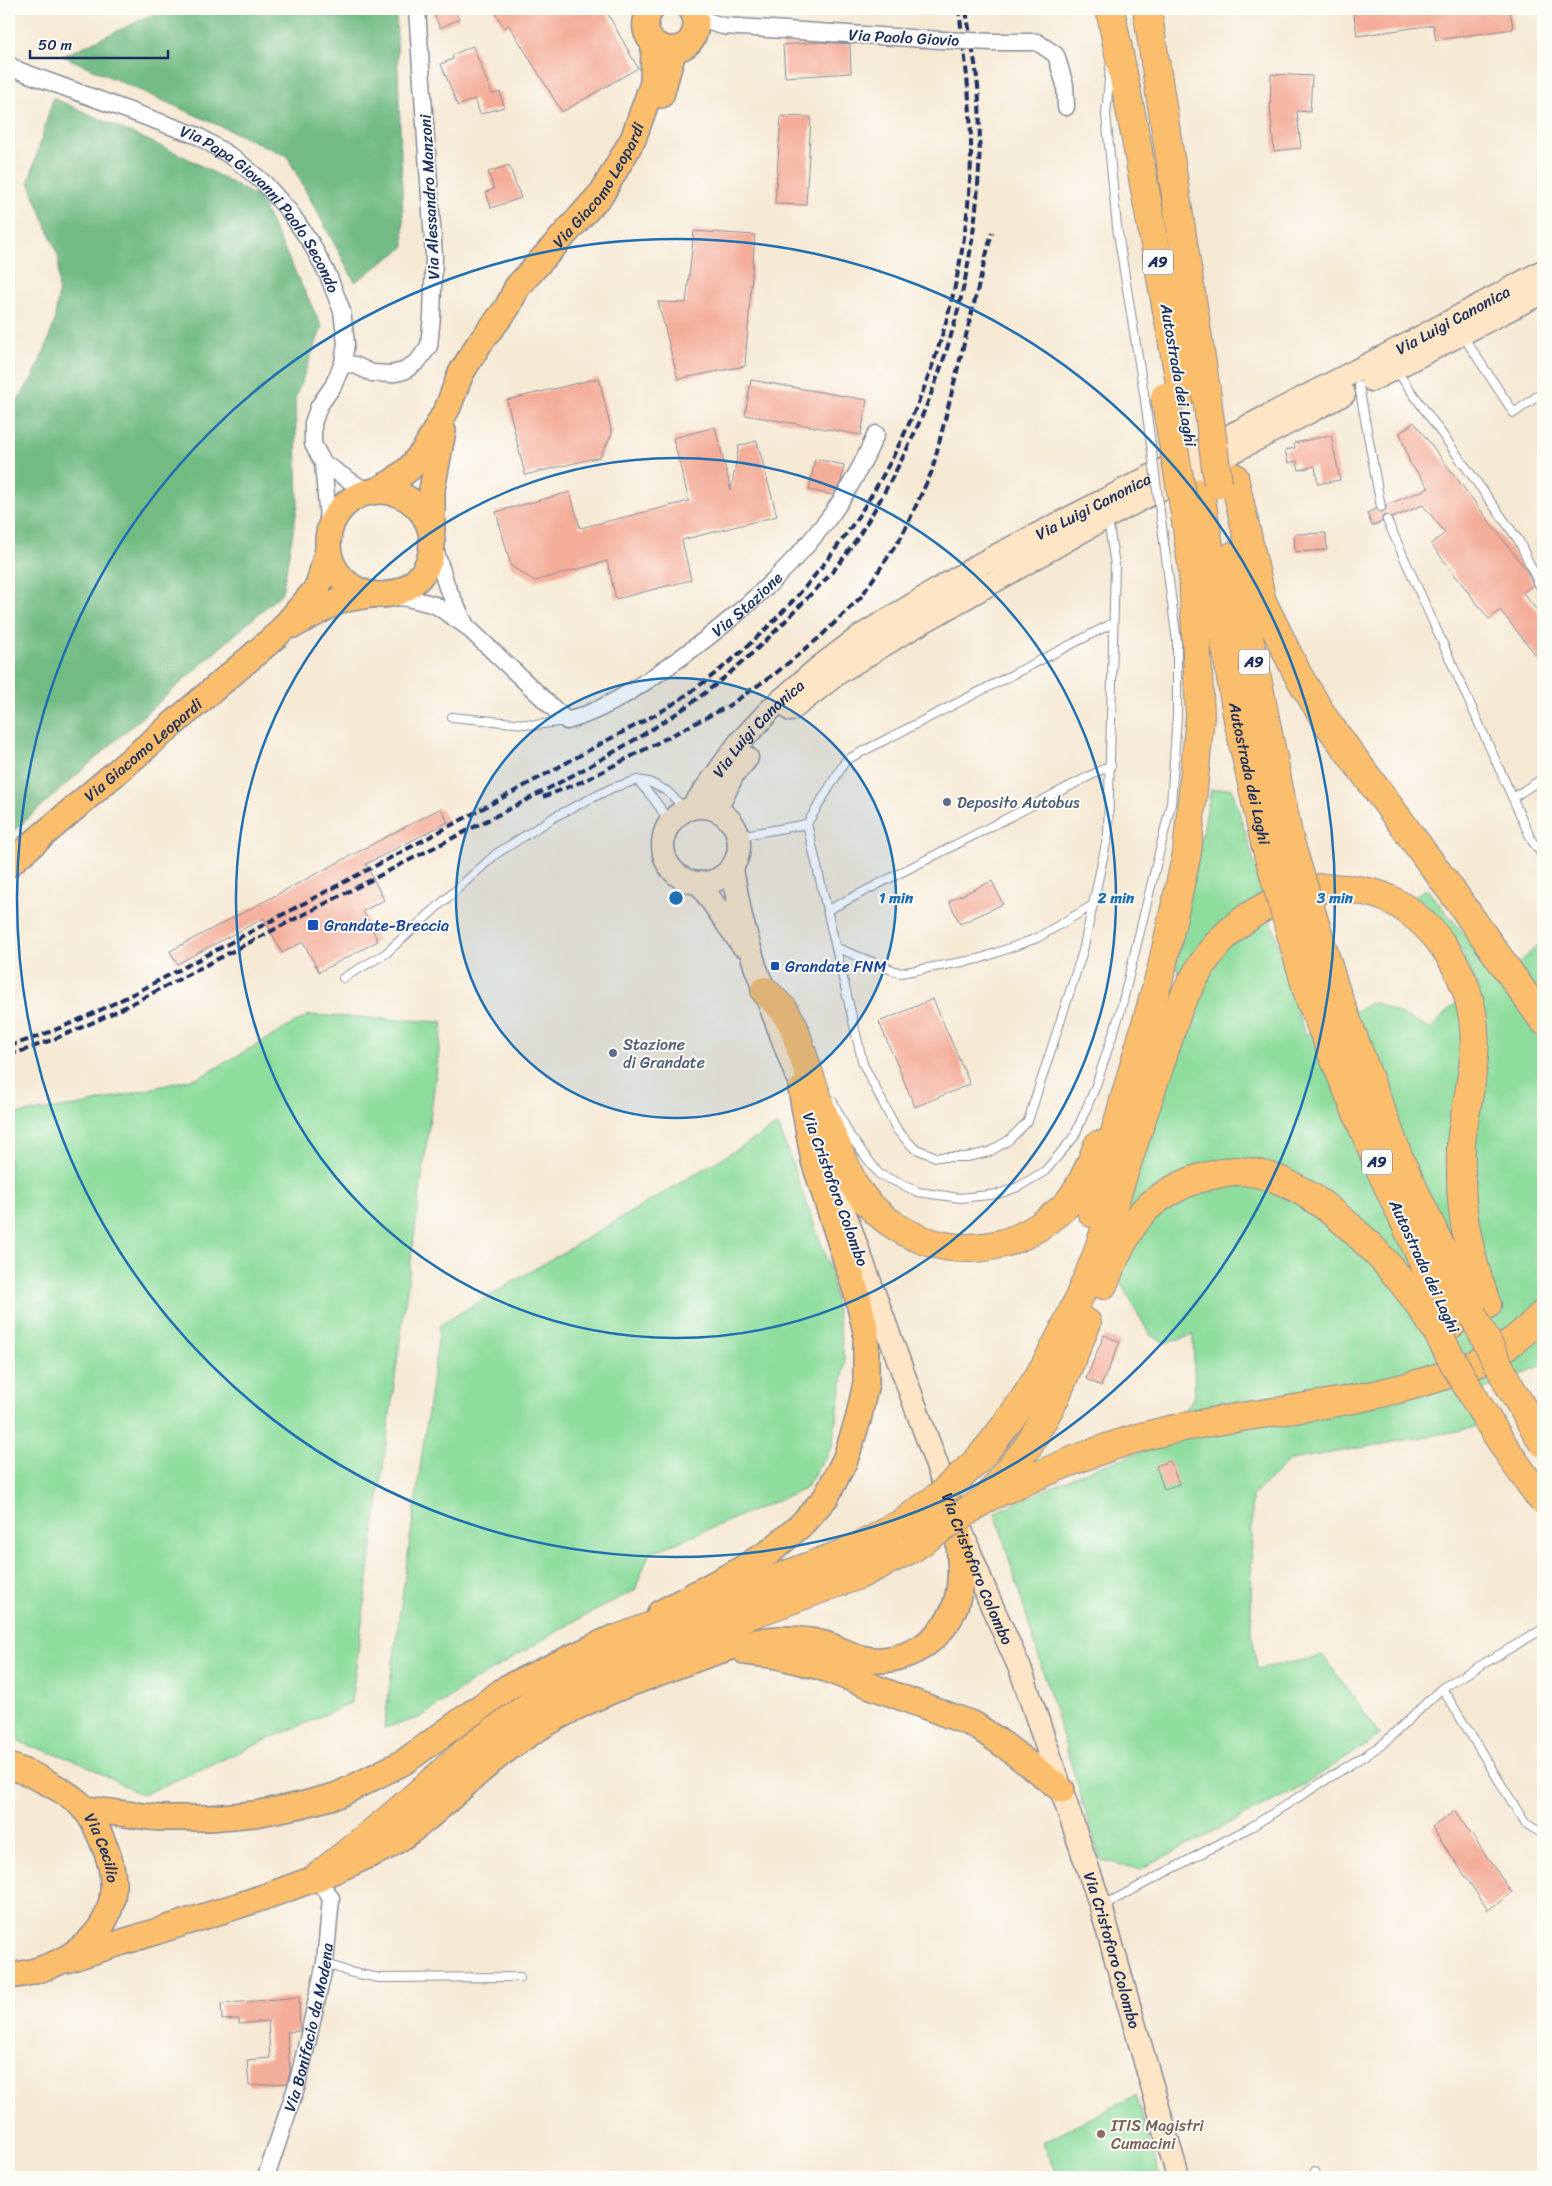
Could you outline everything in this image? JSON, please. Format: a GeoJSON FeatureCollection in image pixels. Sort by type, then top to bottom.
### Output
{"type":"FeatureCollection","features":[{"type":"Feature","properties":{"kind":"highway","name":"Autostrada dei Laghi"},"geometry":{"type":"LineString","coordinates":[[1147,9],[1168,134],[1183,394]]}},
{"type":"Feature","properties":{"kind":"highway","name":"Autostrada dei Laghi"},"geometry":{"type":"LineString","coordinates":[[1111,18],[1134,130],[1183,394],[1199,493],[1277,841],[1309,997],[1380,1169],[1462,1318],[1509,1385],[1543,1443]]}},
{"type":"Feature","properties":{"kind":"highway"},"geometry":{"type":"LineString","coordinates":[[1032,1390],[1093,1210],[1161,971],[1187,853],[1200,716],[1193,572],[1199,493],[1183,394]]}},
{"type":"Feature","properties":{"kind":"highway"},"geometry":{"type":"LineString","coordinates":[[1199,493],[1262,601],[1298,675],[1326,721],[1459,901],[1543,1020]]}},
{"type":"Feature","properties":{"kind":"highway","name":"Autostrada dei Laghi"},"geometry":{"type":"LineString","coordinates":[[1277,841],[1462,1318],[1488,1396],[1543,1489]]}},
{"type":"Feature","properties":{"kind":"highway"},"geometry":{"type":"LineString","coordinates":[[596,1647],[844,1553],[872,1540],[902,1523],[939,1496],[977,1461],[1001,1433],[1032,1390],[1059,1344],[1096,1257],[1179,1007],[1191,982],[1229,931],[1252,912],[1288,895],[1313,888],[1341,888],[1364,891],[1388,899],[1414,916],[1438,938],[1454,962],[1466,992],[1473,1019],[1473,1055],[1462,1137],[1462,1218],[1473,1266],[1462,1318],[1479,1407],[1543,1501]]}},
{"type":"Feature","properties":{"kind":"highway"},"geometry":{"type":"LineString","coordinates":[[760,979],[793,1025],[829,1131],[858,1190],[891,1225],[933,1245],[958,1248],[988,1247],[1009,1242],[1032,1232],[1066,1205],[1091,1164],[1111,1110],[1148,988],[1161,971]]}},
{"type":"Feature","properties":{"kind":"highway"},"geometry":{"type":"LineString","coordinates":[[987,1498],[1029,1445],[1054,1400],[1110,1268],[1127,1234],[1142,1214],[1162,1196],[1189,1182],[1208,1176],[1234,1172],[1260,1174],[1292,1187],[1323,1205],[1352,1228],[1380,1255],[1417,1300],[1462,1318],[1543,1423]]}},
{"type":"Feature","properties":{"kind":"highway"},"geometry":{"type":"LineString","coordinates":[[316,1878],[388,1820],[468,1750],[532,1704],[565,1686],[607,1667],[859,1575],[911,1549],[987,1498],[1074,1460],[1111,1446],[1168,1430],[1225,1419],[1371,1397],[1448,1375],[1486,1359],[1518,1338],[1543,1314]]}},
{"type":"Feature","properties":{"kind":"main road","name":"Via Giacomo Leopardi"},"geometry":{"type":"LineString","coordinates":[[9,864],[277,635],[318,587],[335,516],[346,504],[392,482],[410,468],[425,449],[448,407],[461,373],[479,344],[506,308],[517,287],[602,193],[633,139],[664,47],[646,30],[645,22],[651,9]]}},
{"type":"Feature","properties":{"kind":"main road"},"geometry":{"type":"LineString","coordinates":[[664,47],[689,42],[694,35],[693,13]]}},
{"type":"Feature","properties":{"kind":"main road","name":"Via Giacomo Leopardi"},"geometry":{"type":"LineString","coordinates":[[277,635],[340,600],[403,591],[417,582],[427,568],[432,536],[432,489],[448,407]]}},
{"type":"Feature","properties":{"kind":"main road"},"geometry":{"type":"LineString","coordinates":[[371,492],[389,492],[405,497],[418,506],[432,536]]}},
{"type":"Feature","properties":{"kind":"main road"},"geometry":{"type":"LineString","coordinates":[[328,539],[333,568],[345,584],[356,591],[377,596]]}},
{"type":"Feature","properties":{"kind":"main road"},"geometry":{"type":"LineString","coordinates":[[84,1809],[159,1818],[210,1818],[255,1814],[301,1805],[338,1794],[404,1762],[508,1687],[596,1647],[740,1570],[771,1551],[801,1525],[826,1496],[845,1460],[858,1420],[866,1383],[866,1332],[857,1294],[814,1162],[810,1083]]}},
{"type":"Feature","properties":{"kind":"main road"},"geometry":{"type":"LineString","coordinates":[[66,1960],[271,1895],[316,1878],[388,1846],[430,1816],[510,1747],[578,1706],[648,1676],[760,1641],[782,1639],[825,1644],[865,1659],[880,1660],[900,1657],[919,1648],[937,1635],[951,1617],[959,1600],[962,1573],[957,1520]]}},
{"type":"Feature","properties":{"kind":"main road"},"geometry":{"type":"LineString","coordinates":[[727,1650],[778,1656],[820,1667],[975,1725],[1004,1744],[1062,1790]]}},
{"type":"Feature","properties":{"kind":"main road","name":"Via Cecilio"},"geometry":{"type":"LineString","coordinates":[[9,1766],[36,1776],[58,1789],[84,1809],[99,1833],[109,1856],[113,1884],[109,1912],[101,1928],[89,1942],[66,1960],[27,1974],[9,1976]]}},
{"type":"Feature","properties":{"kind":"street","name":"Via Alessandro Manzoni"},"geometry":{"type":"LineString","coordinates":[[343,363],[372,373],[391,374],[404,371],[418,361],[429,346],[434,256],[417,9]]}},
{"type":"Feature","properties":{"kind":"street","name":"Via Paolo Giovio"},"geometry":{"type":"LineString","coordinates":[[693,13],[723,26],[941,40],[1036,42],[1056,55],[1065,85],[1066,107]]}},
{"type":"Feature","properties":{"kind":"street","name":"Via Papa Giovanni Paolo Secondo"},"geometry":{"type":"LineString","coordinates":[[9,65],[20,71],[198,136],[234,158],[265,184],[290,210],[328,275],[342,311],[346,343],[343,363],[333,386],[319,406],[313,423],[313,444],[322,463],[328,539]]}},
{"type":"Feature","properties":{"kind":"street","name":"Via Luigi Canonica"},"geometry":{"type":"LineString","coordinates":[[669,826],[674,819],[689,809],[740,742],[772,708],[817,669],[859,637],[982,563],[1402,347],[1543,271]]}},
{"type":"Feature","properties":{"kind":"street","name":"Via Luigi Canonica"},"geometry":{"type":"LineString","coordinates":[[716,810],[734,774],[781,717],[841,671],[895,638],[1107,517],[1543,292]]}},
{"type":"Feature","properties":{"kind":"street","name":"Via Stazione"},"geometry":{"type":"LineString","coordinates":[[567,721],[607,706],[699,645],[739,612],[794,558],[825,523],[863,464],[876,434]]}},
{"type":"Feature","properties":{"kind":"street"},"geometry":{"type":"LineString","coordinates":[[322,463],[371,492]]}},
{"type":"Feature","properties":{"kind":"street"},"geometry":{"type":"LineString","coordinates":[[432,536],[447,587],[466,626]]}},
{"type":"Feature","properties":{"kind":"street"},"geometry":{"type":"LineString","coordinates":[[377,596],[408,598],[435,605],[466,626],[567,721]]}},
{"type":"Feature","properties":{"kind":"street"},"geometry":{"type":"LineString","coordinates":[[669,826],[663,842],[666,860],[679,877],[689,882],[700,884],[718,880],[732,869],[738,859],[740,847],[739,836],[730,821],[716,810],[704,807],[689,809]]}},
{"type":"Feature","properties":{"kind":"street","name":"Via Cristoforo Colombo"},"geometry":{"type":"LineString","coordinates":[[732,869],[741,917],[760,979]]}},
{"type":"Feature","properties":{"kind":"street","name":"Via Cristoforo Colombo"},"geometry":{"type":"LineString","coordinates":[[700,884],[721,911],[760,979],[810,1083],[957,1520],[987,1595],[1022,1671],[1101,1907],[1178,2177]]}},
{"type":"Feature","properties":{"kind":"street","name":"Via Bonifacio da Modena"},"geometry":{"type":"LineString","coordinates":[[266,2177],[297,2085],[325,1963],[331,1898],[316,1878]]}},
{"type":"Feature","properties":{"kind":"lane"},"geometry":{"type":"LineString","coordinates":[[1111,18],[1106,115],[1117,227],[1183,394]]}},
{"type":"Feature","properties":{"kind":"lane"},"geometry":{"type":"LineString","coordinates":[[1462,334],[1514,413],[1543,392]]}},
{"type":"Feature","properties":{"kind":"lane"},"geometry":{"type":"LineString","coordinates":[[1395,368],[1519,541],[1543,593]]}},
{"type":"Feature","properties":{"kind":"lane"},"geometry":{"type":"LineString","coordinates":[[1359,386],[1381,507]]}},
{"type":"Feature","properties":{"kind":"lane"},"geometry":{"type":"LineString","coordinates":[[828,1094],[850,1136],[879,1174],[918,1192],[960,1198],[1005,1192],[1046,1171],[1074,1137],[1095,1088],[1120,1013],[1171,804],[1177,716],[1177,642],[1199,493]]}},
{"type":"Feature","properties":{"kind":"lane"},"geometry":{"type":"LineString","coordinates":[[1107,517],[1115,565],[1114,622],[1111,764],[1108,834],[1083,951],[1028,1120],[1009,1140],[989,1152],[967,1157],[936,1157],[914,1148],[897,1130],[863,1064],[807,824],[846,760],[1114,622]]}},
{"type":"Feature","properties":{"kind":"lane"},"geometry":{"type":"LineString","coordinates":[[1387,520],[1514,797],[1532,841],[1543,856]]}},
{"type":"Feature","properties":{"kind":"lane","name":"Via Stazione"},"geometry":{"type":"LineString","coordinates":[[452,717],[535,725],[567,721]]}},
{"type":"Feature","properties":{"kind":"lane"},"geometry":{"type":"LineString","coordinates":[[828,910],[1111,764]]}},
{"type":"Feature","properties":{"kind":"lane"},"geometry":{"type":"LineString","coordinates":[[1514,797],[1543,778]]}},
{"type":"Feature","properties":{"kind":"lane"},"geometry":{"type":"LineString","coordinates":[[342,978],[385,954],[496,854],[556,816],[612,788],[638,780],[660,786],[689,809]]}},
{"type":"Feature","properties":{"kind":"lane"},"geometry":{"type":"LineString","coordinates":[[638,780],[654,798],[664,813],[669,826]]}},
{"type":"Feature","properties":{"kind":"lane"},"geometry":{"type":"LineString","coordinates":[[739,836],[807,824]]}},
{"type":"Feature","properties":{"kind":"lane"},"geometry":{"type":"LineString","coordinates":[[837,948],[900,973],[979,959],[1037,938],[1093,905]]}},
{"type":"Feature","properties":{"kind":"lane"},"geometry":{"type":"LineString","coordinates":[[793,1025],[810,1083]]}},
{"type":"Feature","properties":{"kind":"lane"},"geometry":{"type":"LineString","coordinates":[[1101,1907],[1250,1827],[1383,1744],[1442,1688],[1543,1629]]}},
{"type":"Feature","properties":{"kind":"lane"},"geometry":{"type":"LineString","coordinates":[[1442,1688],[1525,1823],[1543,1834]]}},
{"type":"Feature","properties":{"kind":"lane"},"geometry":{"type":"LineString","coordinates":[[325,1963],[349,1972],[379,1978],[520,1977]]}},
{"type":"Feature","properties":{"kind":"green space"},"geometry":{"type":"Polygon","coordinates":[[[165,9],[396,9],[404,247],[355,282],[287,156],[63,56],[165,9]]]}},
{"type":"Feature","properties":{"kind":"green space"},"geometry":{"type":"Polygon","coordinates":[[[53,98],[185,157],[259,198],[322,327],[295,399],[298,504],[282,593],[9,835],[9,414],[33,376],[46,347],[54,323],[58,298],[59,258],[29,182],[53,98]]]}},
{"type":"Feature","properties":{"kind":"green space"},"geometry":{"type":"Polygon","coordinates":[[[1232,788],[1305,1035],[1374,1002],[1430,1029],[1452,1006],[1479,993],[1460,948],[1413,896],[1427,889],[1502,980],[1543,940],[1543,1365],[1466,1397],[1480,1427],[1290,1460],[1252,1496],[1251,1626],[1257,1669],[1324,1656],[1380,1735],[1301,1787],[1140,1869],[1100,1860],[995,1512],[1087,1471],[1157,1446],[1195,1396],[1193,1335],[1166,1343],[1150,1335],[1121,1284],[1120,1215],[1189,997],[1176,966],[1211,790],[1232,788]]]}},
{"type":"Feature","properties":{"kind":"green space"},"geometry":{"type":"Polygon","coordinates":[[[309,1015],[443,1022],[351,1703],[142,1795],[80,1762],[9,1739],[9,1115],[82,1105],[200,1077],[309,1015]]]}},
{"type":"Feature","properties":{"kind":"green space"},"geometry":{"type":"Polygon","coordinates":[[[778,1125],[830,1268],[845,1363],[832,1447],[805,1489],[649,1554],[635,1590],[573,1622],[467,1685],[420,1718],[384,1728],[440,1325],[778,1125]]]}},
{"type":"Feature","properties":{"kind":"green space","name":"ITIS Magistri Cumacini"},"geometry":{"type":"Polygon","coordinates":[[[1136,2095],[1160,2177],[1059,2177],[1042,2142],[1136,2095]]]}},
{"type":"Feature","properties":{"kind":"building"},"geometry":{"type":"Polygon","coordinates":[[[442,9],[454,9],[459,19],[440,28],[433,13],[442,9]]]}},
{"type":"Feature","properties":{"kind":"building"},"geometry":{"type":"Polygon","coordinates":[[[493,9],[605,9],[638,68],[562,112],[509,25],[504,28],[493,9]]]}},
{"type":"Feature","properties":{"kind":"building"},"geometry":{"type":"Polygon","coordinates":[[[1353,9],[1510,9],[1513,29],[1436,40],[1433,25],[1357,36],[1353,9]]]}},
{"type":"Feature","properties":{"kind":"building"},"geometry":{"type":"Polygon","coordinates":[[[820,42],[850,44],[851,73],[785,77],[783,45],[820,42]]]}},
{"type":"Feature","properties":{"kind":"building"},"geometry":{"type":"Polygon","coordinates":[[[473,46],[492,94],[500,92],[504,107],[480,114],[475,99],[458,106],[441,64],[453,59],[452,55],[473,46]]]}},
{"type":"Feature","properties":{"kind":"building"},"geometry":{"type":"Polygon","coordinates":[[[1271,74],[1312,76],[1310,112],[1297,111],[1301,148],[1274,151],[1270,108],[1271,74]]]}},
{"type":"Feature","properties":{"kind":"building"},"geometry":{"type":"Polygon","coordinates":[[[781,116],[811,117],[806,205],[775,204],[781,116]]]}},
{"type":"Feature","properties":{"kind":"building"},"geometry":{"type":"Polygon","coordinates":[[[509,165],[521,198],[491,208],[486,192],[494,189],[488,172],[509,165]]]}},
{"type":"Feature","properties":{"kind":"building"},"geometry":{"type":"Polygon","coordinates":[[[694,231],[755,235],[745,366],[678,379],[658,302],[686,303],[694,231]]]}},
{"type":"Feature","properties":{"kind":"building"},"geometry":{"type":"Polygon","coordinates":[[[599,378],[612,434],[600,457],[525,475],[507,400],[599,378]]]}},
{"type":"Feature","properties":{"kind":"building"},"geometry":{"type":"Polygon","coordinates":[[[751,380],[867,400],[861,435],[745,415],[751,380]]]}},
{"type":"Feature","properties":{"kind":"building"},"geometry":{"type":"Polygon","coordinates":[[[1414,422],[1527,571],[1533,585],[1523,593],[1543,618],[1543,664],[1500,610],[1489,619],[1431,544],[1445,533],[1423,505],[1392,518],[1385,515],[1382,517],[1382,522],[1372,526],[1367,513],[1376,509],[1382,512],[1386,509],[1386,505],[1429,488],[1410,463],[1400,433],[1414,422]]]}},
{"type":"Feature","properties":{"kind":"building"},"geometry":{"type":"Polygon","coordinates":[[[715,427],[731,490],[739,446],[757,441],[777,516],[682,540],[691,580],[616,599],[607,561],[535,581],[511,566],[496,512],[570,492],[580,528],[689,501],[673,438],[715,427]]]}},
{"type":"Feature","properties":{"kind":"building"},"geometry":{"type":"Polygon","coordinates":[[[1331,435],[1340,480],[1318,484],[1315,466],[1299,470],[1297,461],[1288,463],[1285,450],[1295,448],[1294,443],[1331,435]]]}},
{"type":"Feature","properties":{"kind":"building"},"geometry":{"type":"Polygon","coordinates":[[[815,459],[844,465],[841,482],[833,495],[809,490],[815,459]]]}},
{"type":"Feature","properties":{"kind":"building"},"geometry":{"type":"Polygon","coordinates":[[[1326,533],[1327,550],[1295,552],[1294,534],[1326,533]]]}},
{"type":"Feature","properties":{"kind":"building"},"geometry":{"type":"Polygon","coordinates":[[[441,808],[448,822],[366,864],[384,900],[363,911],[378,941],[319,972],[303,942],[282,953],[264,918],[177,964],[170,951],[441,808]]]}},
{"type":"Feature","properties":{"kind":"building"},"geometry":{"type":"Polygon","coordinates":[[[992,881],[1003,904],[960,924],[949,901],[992,881]]]}},
{"type":"Feature","properties":{"kind":"building"},"geometry":{"type":"Polygon","coordinates":[[[933,999],[970,1084],[915,1107],[879,1022],[933,999]]]}},
{"type":"Feature","properties":{"kind":"building"},"geometry":{"type":"Polygon","coordinates":[[[1104,1335],[1120,1342],[1101,1386],[1086,1379],[1104,1335]]]}},
{"type":"Feature","properties":{"kind":"building"},"geometry":{"type":"Polygon","coordinates":[[[1170,1461],[1179,1484],[1164,1489],[1156,1466],[1170,1461]]]}},
{"type":"Feature","properties":{"kind":"building"},"geometry":{"type":"Polygon","coordinates":[[[1455,1811],[1512,1893],[1488,1910],[1432,1827],[1455,1811]]]}},
{"type":"Feature","properties":{"kind":"building"},"geometry":{"type":"Polygon","coordinates":[[[299,1997],[300,2031],[287,2032],[290,2071],[287,2083],[249,2086],[247,2060],[270,2058],[268,2021],[239,2024],[239,2019],[222,2020],[221,2004],[299,1997]]]}},
{"type":"Feature","properties":{"kind":"railway"},"geometry":{"type":"LineString","coordinates":[[9,1055],[55,1039],[122,1008],[599,761],[671,717],[708,691],[775,631],[827,578],[846,555],[867,523],[914,434],[933,389],[949,343],[961,296],[971,248],[977,200],[980,151],[976,67],[966,9]]}},
{"type":"Feature","properties":{"kind":"railway"},"geometry":{"type":"LineString","coordinates":[[9,1046],[79,1020],[148,986],[652,717],[670,706],[733,659],[790,604],[839,544],[882,478],[916,408],[943,334],[961,258],[970,180],[970,116],[959,10]]}},
{"type":"Feature","properties":{"kind":"railway"},"geometry":{"type":"LineString","coordinates":[[543,797],[586,780],[728,706],[776,673],[820,637],[861,597],[902,536],[932,471],[992,232]]}},
{"type":"Feature","properties":{"kind":"place","name":"Deposito Autobus"},"geometry":{"type":"Point","coordinates":[947,802]}},
{"type":"Feature","properties":{"kind":"place","name":"Grandate-Breccia"},"geometry":{"type":"Point","coordinates":[313,925]}},
{"type":"Feature","properties":{"kind":"place","name":"Grandate FNM"},"geometry":{"type":"Point","coordinates":[775,966]}},
{"type":"Feature","properties":{"kind":"place","name":"Stazione di Grandate"},"geometry":{"type":"Point","coordinates":[613,1053]}},
{"type":"Feature","properties":{"kind":"place","name":"ITIS Magistri Cumacini"},"geometry":{"type":"Point","coordinates":[1101,2134]}}]}
